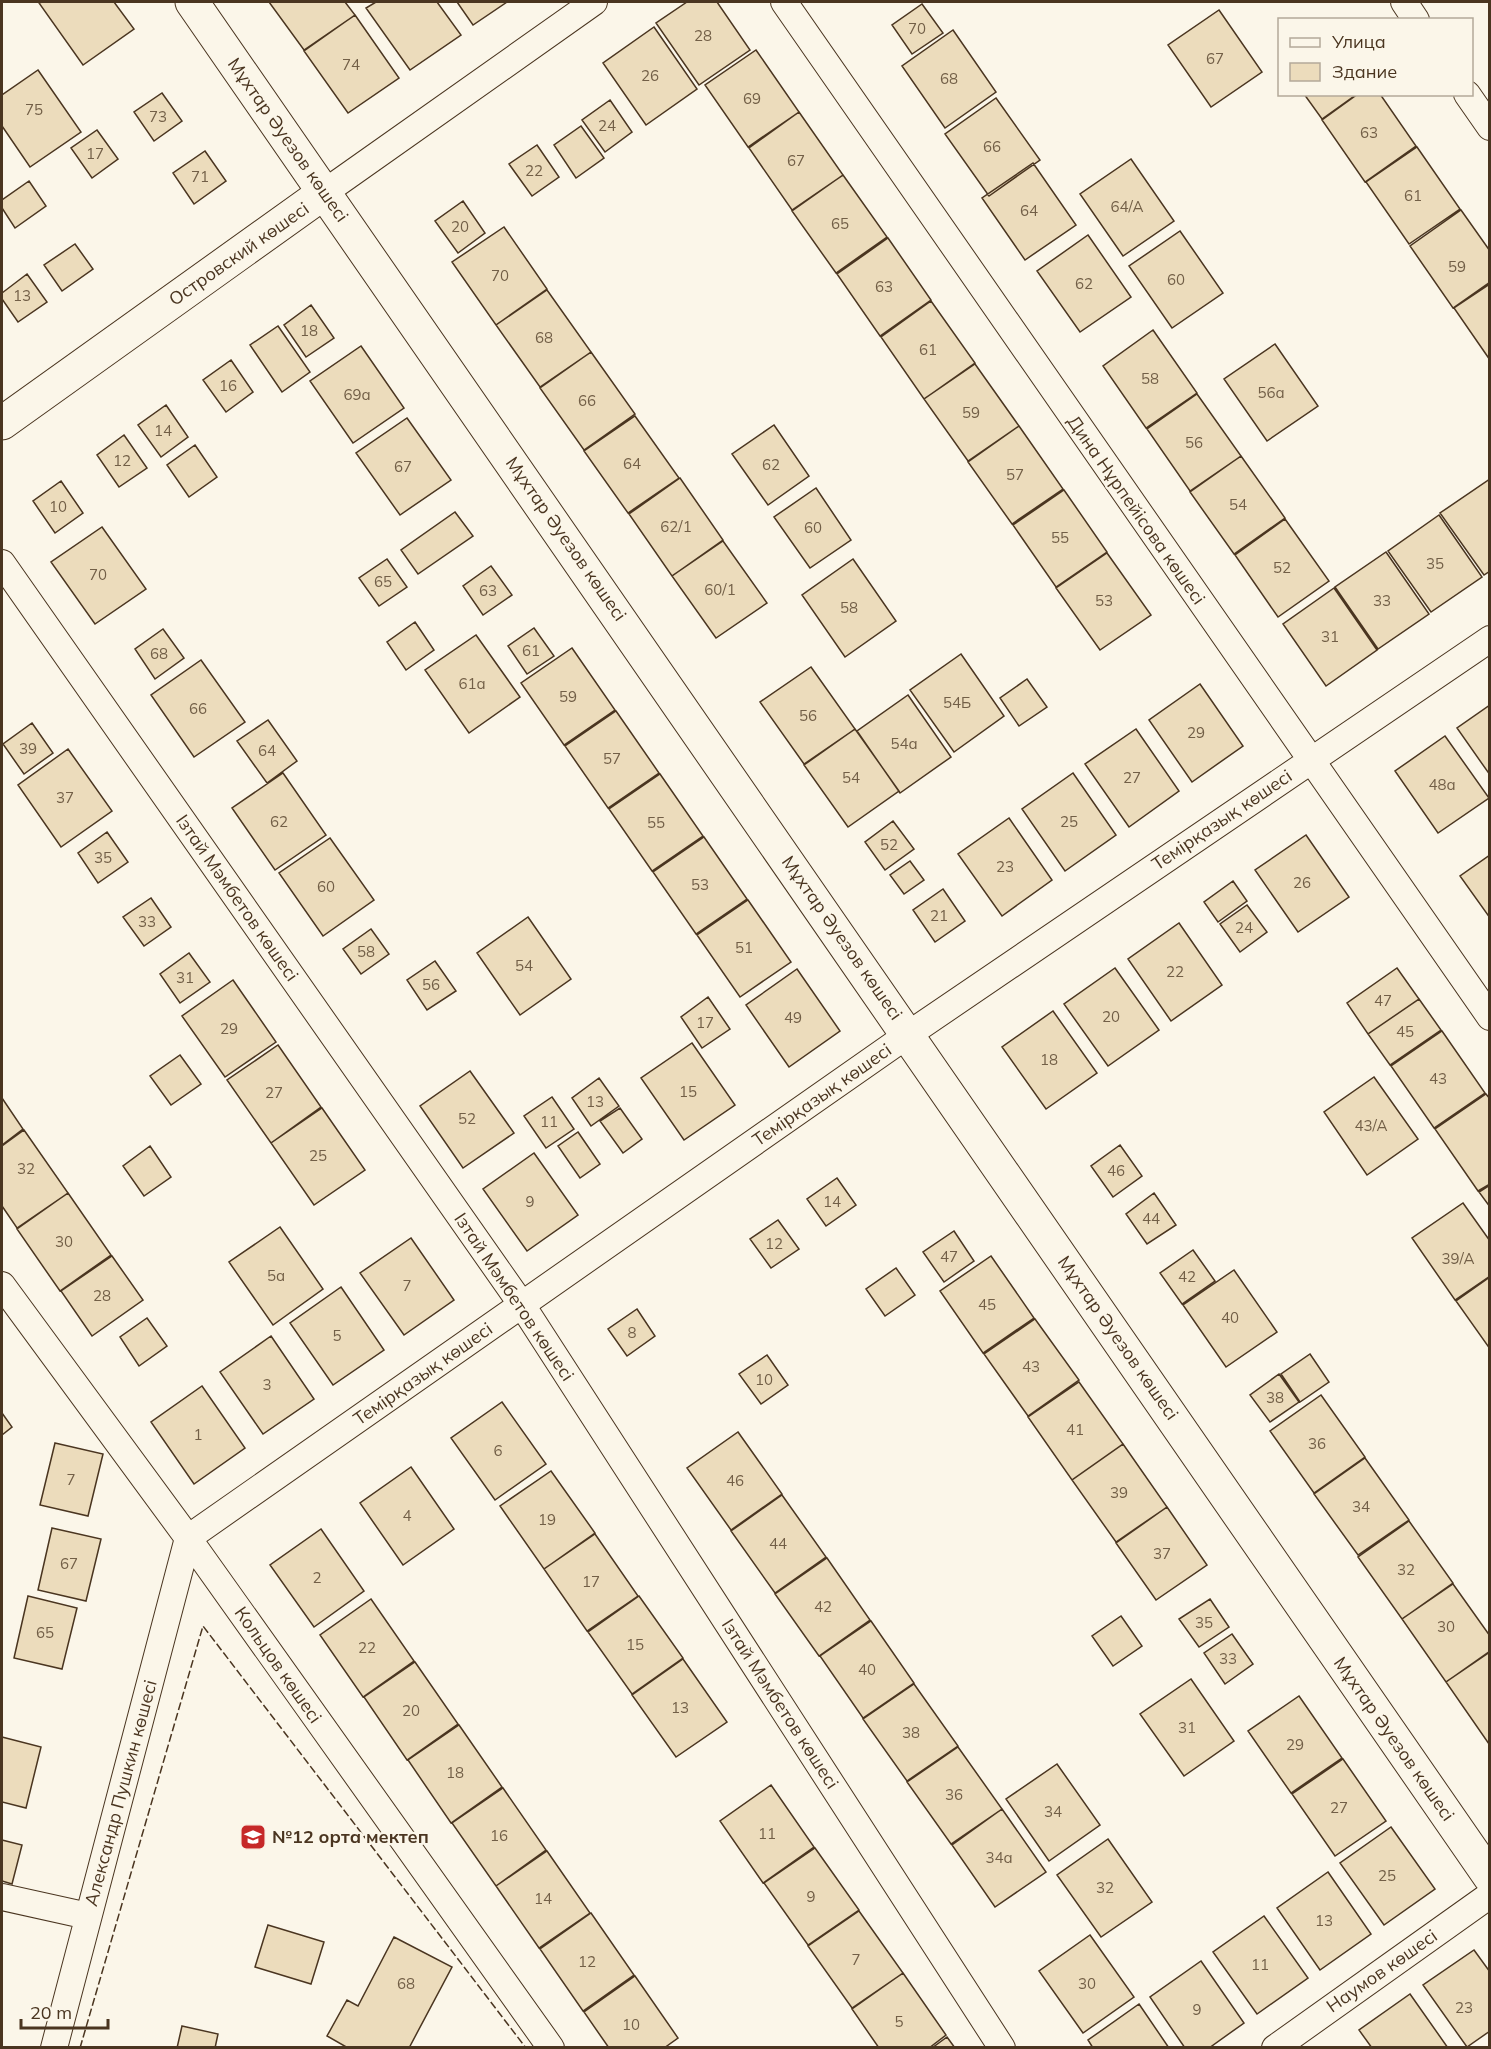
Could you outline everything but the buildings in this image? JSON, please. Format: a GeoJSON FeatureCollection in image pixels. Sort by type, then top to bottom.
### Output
{"type":"FeatureCollection","features":[{"type":"Feature","properties":{"kind":"street","name":"Мұхтар Әуезов көшесі"},"geometry":{"type":"LineString","coordinates":[[192,2],[909,1034],[1490,1877]]}},
{"type":"Feature","properties":{"kind":"street","name":"Островский көшесі"},"geometry":{"type":"LineString","coordinates":[[2,423],[594,2]]}},
{"type":"Feature","properties":{"kind":"street","name":"Дина Нұрпейісова көшесі"},"geometry":{"type":"LineString","coordinates":[[784,2],[1490,1017]]}},
{"type":"Feature","properties":{"kind":"street"},"geometry":{"type":"LineString","coordinates":[[1404,2],[1415,18]]}},
{"type":"Feature","properties":{"kind":"street"},"geometry":{"type":"LineString","coordinates":[[1468,96],[1490,127]]}},
{"type":"Feature","properties":{"kind":"street","name":"Ізтай Мәмбетов көшесі"},"geometry":{"type":"LineString","coordinates":[[2,563],[522,1305],[1002,2048]]}},
{"type":"Feature","properties":{"kind":"street","name":"Темірқазық көшесі"},"geometry":{"type":"LineString","coordinates":[[188,1538],[909,1034],[1490,639]]}},
{"type":"Feature","properties":{"kind":"street","name":"Кольцов көшесі"},"geometry":{"type":"LineString","coordinates":[[2,1285],[188,1538],[550,2048]]}},
{"type":"Feature","properties":{"kind":"street","name":"Александр Пушкин көшесі"},"geometry":{"type":"LineString","coordinates":[[54,2048],[188,1538]]}},
{"type":"Feature","properties":{"kind":"street","name":"Наумов көшесі"},"geometry":{"type":"LineString","coordinates":[[1275,2048],[1490,1895]]}},
{"type":"Feature","properties":{"kind":"street"},"geometry":{"type":"LineString","coordinates":[[2,1897],[88,1916]]}},
{"type":"Feature","properties":{"kind":"fence"},"geometry":{"type":"LineString","coordinates":[[80,2048],[203,1626],[526,2048]]}},
{"type":"Feature","properties":{"kind":"place","name":"№12 орта мектеп"},"geometry":{"type":"Point","coordinates":[253,1837]}}]}
